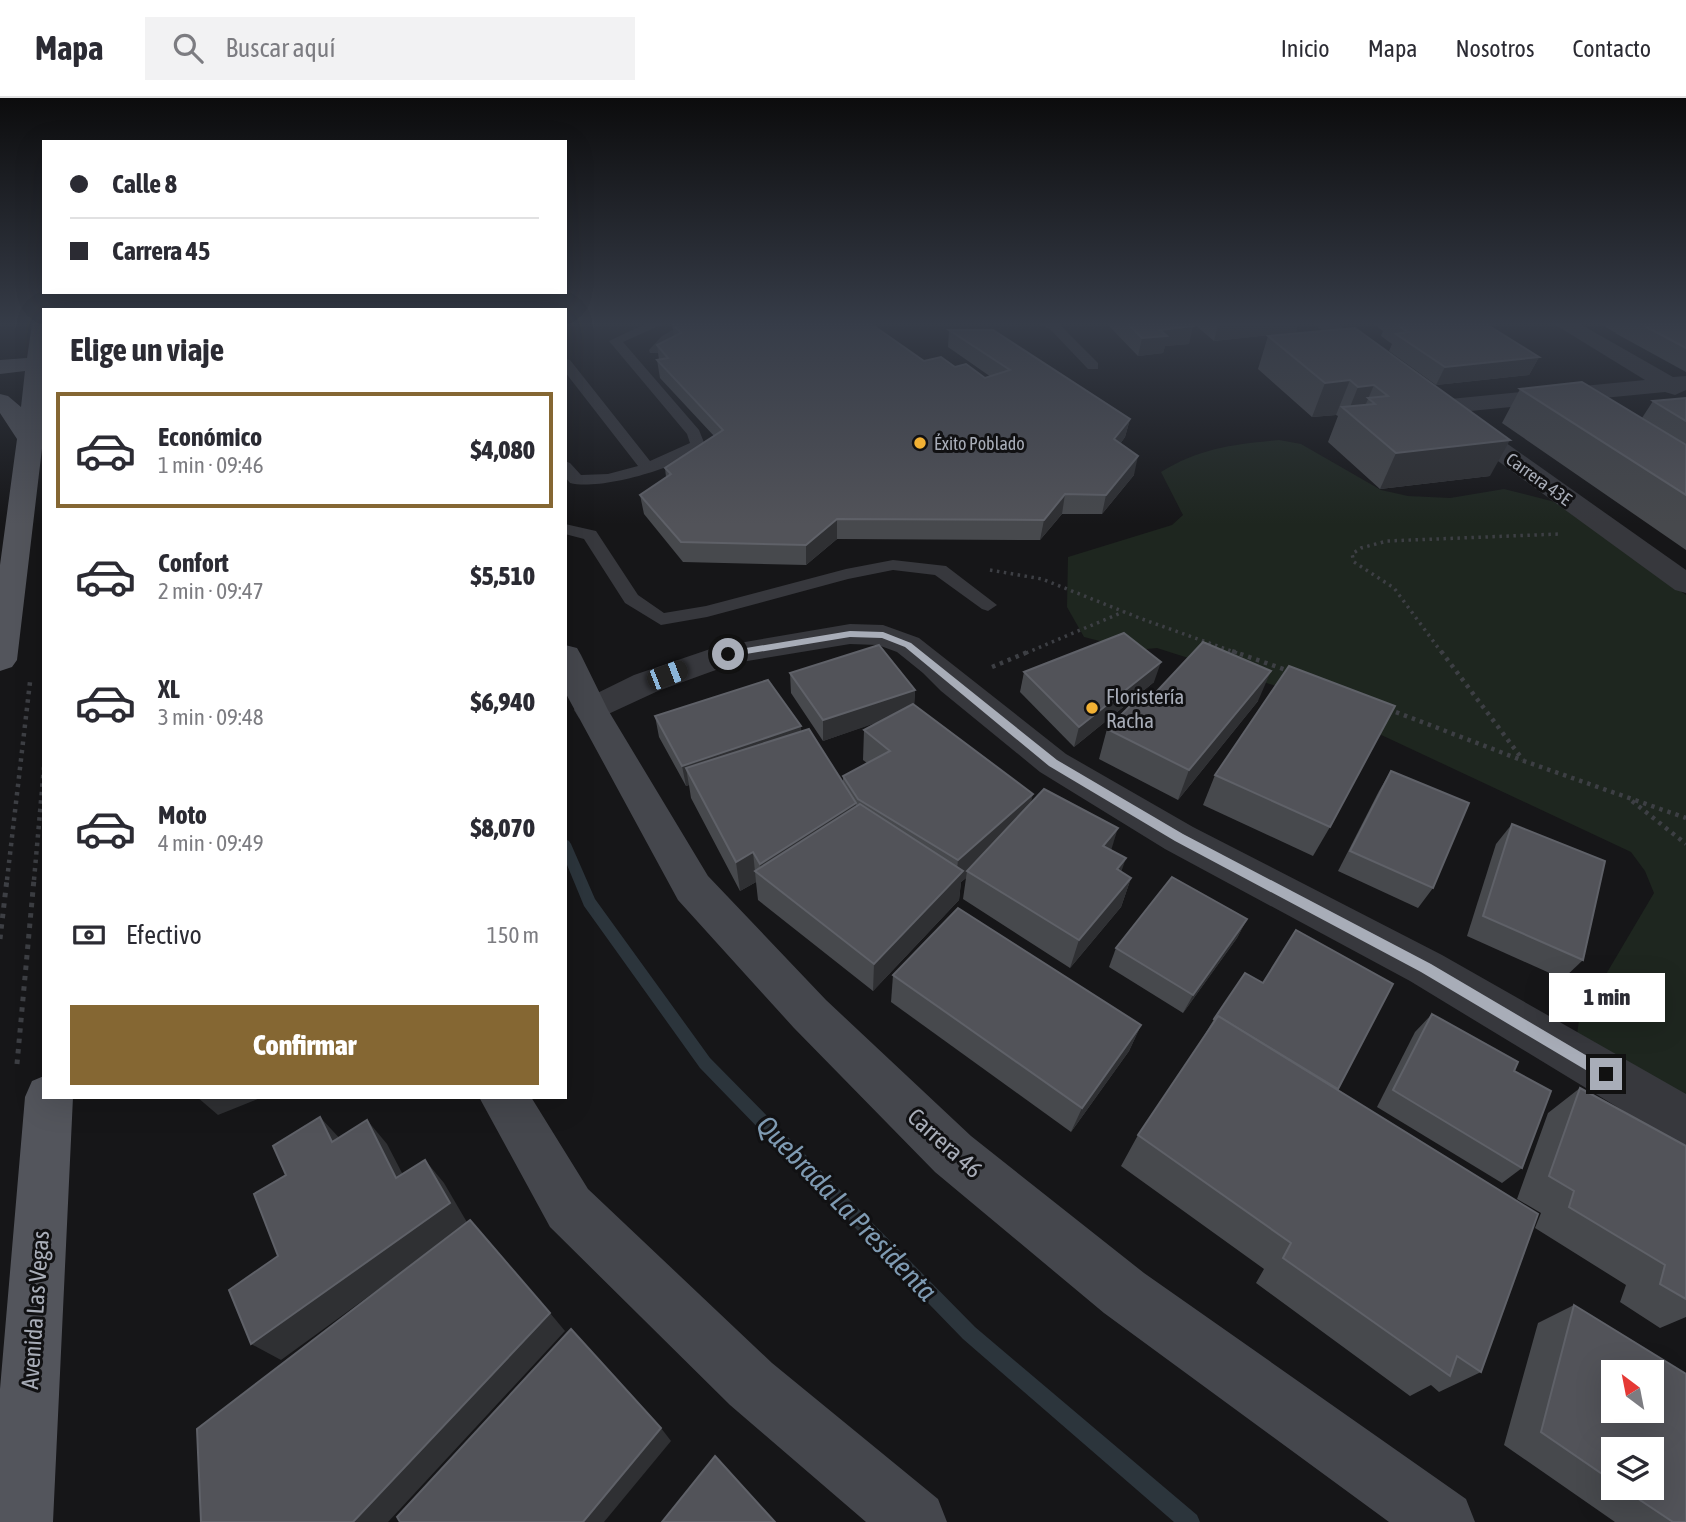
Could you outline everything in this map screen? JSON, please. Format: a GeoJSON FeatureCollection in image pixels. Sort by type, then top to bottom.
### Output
{"type":"FeatureCollection","features":[{"type":"Feature","properties":{"kind":"main road"},"geometry":{"type":"LineString","coordinates":[[0,660],[8,558],[37,390]]}},
{"type":"Feature","properties":{"kind":"main road"},"geometry":{"type":"LineString","coordinates":[[0,401],[9,409],[30,440]]}},
{"type":"Feature","properties":{"kind":"main road","name":"Avenida Las Vegas"},"geometry":{"type":"LineString","coordinates":[[21,1522],[33,1082]]}},
{"type":"Feature","properties":{"kind":"street"},"geometry":{"type":"LineString","coordinates":[[1440,407],[1650,390]]}},
{"type":"Feature","properties":{"kind":"street","name":"Carrera 43E"},"geometry":{"type":"LineString","coordinates":[[1419,392],[1686,584]]}},
{"type":"Feature","properties":{"kind":"street"},"geometry":{"type":"LineString","coordinates":[[591,710],[646,682],[728,654],[850,634],[883,635],[908,645],[1053,763],[1179,838],[1426,968],[1686,1121]]}},
{"type":"Feature","properties":{"kind":"street","name":"Carrera 46"},"geometry":{"type":"LineString","coordinates":[[567,659],[591,710],[693,888],[810,1014],[953,1154],[1124,1293],[1443,1522]]}},
{"type":"Feature","properties":{"kind":"street"},"geometry":{"type":"LineString","coordinates":[[504,1099],[569,1208],[751,1384],[915,1522]]}},
{"type":"Feature","properties":{"kind":"lane"},"geometry":{"type":"LineString","coordinates":[[587,390],[648,468]]}},
{"type":"Feature","properties":{"kind":"lane"},"geometry":{"type":"LineString","coordinates":[[567,469],[576,480],[598,482],[648,468],[698,445],[694,433],[658,390]]}},
{"type":"Feature","properties":{"kind":"lane"},"geometry":{"type":"LineString","coordinates":[[567,529],[590,535],[631,599],[661,619],[707,611],[846,574],[893,565],[940,570],[988,605]]}},
{"type":"Feature","properties":{"kind":"path"},"geometry":{"type":"LineString","coordinates":[[1524,761],[1394,588],[1354,562],[1352,554],[1361,548],[1387,541],[1613,531]]}},
{"type":"Feature","properties":{"kind":"path"},"geometry":{"type":"LineString","coordinates":[[940,570],[1009,570],[1051,579],[1123,612],[1292,673]]}},
{"type":"Feature","properties":{"kind":"path"},"geometry":{"type":"LineString","coordinates":[[944,674],[1123,612]]}},
{"type":"Feature","properties":{"kind":"path"},"geometry":{"type":"LineString","coordinates":[[0,939],[31,670]]}},
{"type":"Feature","properties":{"kind":"path"},"geometry":{"type":"LineString","coordinates":[[1382,707],[1686,818]]}},
{"type":"Feature","properties":{"kind":"path"},"geometry":{"type":"LineString","coordinates":[[1628,797],[1686,844]]}},
{"type":"Feature","properties":{"kind":"path"},"geometry":{"type":"LineString","coordinates":[[33,1082],[42,824]]}},
{"type":"Feature","properties":{"kind":"shaded area"},"geometry":{"type":"Polygon","coordinates":[[[1279,440],[1301,444],[1381,490],[1408,496],[1450,498],[1504,489],[1559,503],[1686,595],[1686,1150],[1575,1049],[1579,1020],[1654,893],[1645,871],[1631,852],[1279,687],[1157,648],[1135,650],[1084,637],[1067,607],[1068,557],[1172,525],[1183,515],[1161,472],[1175,464],[1218,448],[1279,440]]]}},
{"type":"Feature","properties":{"kind":"building","name":"Éxito Poblado"},"geometry":{"type":"Polygon","coordinates":[[[686,390],[1086,390],[1130,419],[1114,439],[1138,456],[1106,495],[1065,494],[1044,520],[837,519],[806,545],[681,542],[640,495],[671,474],[665,468],[723,430],[686,390]]]}},
{"type":"Feature","properties":{"kind":"building"},"geometry":{"type":"Polygon","coordinates":[[[1381,390],[1441,390],[1510,440],[1396,453],[1342,407],[1375,404],[1368,398],[1388,396],[1381,390]]]}},
{"type":"Feature","properties":{"kind":"building"},"geometry":{"type":"Polygon","coordinates":[[[1522,390],[1596,390],[1686,445],[1686,495],[1522,390]]]}},
{"type":"Feature","properties":{"kind":"building"},"geometry":{"type":"Polygon","coordinates":[[[1686,398],[1686,421],[1653,401],[1686,398]]]}},
{"type":"Feature","properties":{"kind":"building"},"geometry":{"type":"Polygon","coordinates":[[[1124,633],[1161,662],[1079,727],[1024,672],[1124,633]]]}},
{"type":"Feature","properties":{"kind":"building"},"geometry":{"type":"Polygon","coordinates":[[[1203,642],[1271,671],[1189,770],[1107,729],[1136,700],[1145,704],[1203,642]]]}},
{"type":"Feature","properties":{"kind":"building"},"geometry":{"type":"Polygon","coordinates":[[[879,645],[915,690],[823,720],[790,673],[879,645]]]}},
{"type":"Feature","properties":{"kind":"building"},"geometry":{"type":"Polygon","coordinates":[[[1289,666],[1395,706],[1330,827],[1215,775],[1289,666]]]}},
{"type":"Feature","properties":{"kind":"building"},"geometry":{"type":"Polygon","coordinates":[[[768,680],[801,726],[682,766],[655,716],[768,680]]]}},
{"type":"Feature","properties":{"kind":"building"},"geometry":{"type":"Polygon","coordinates":[[[913,704],[1033,794],[958,860],[858,799],[843,776],[890,751],[864,730],[913,704]]]}},
{"type":"Feature","properties":{"kind":"building"},"geometry":{"type":"Polygon","coordinates":[[[809,729],[856,803],[760,864],[753,852],[736,862],[686,768],[809,729]]]}},
{"type":"Feature","properties":{"kind":"building"},"geometry":{"type":"Polygon","coordinates":[[[1391,771],[1469,803],[1433,888],[1350,851],[1391,771]]]}},
{"type":"Feature","properties":{"kind":"building"},"geometry":{"type":"Polygon","coordinates":[[[1044,789],[1118,828],[1103,846],[1126,858],[1117,869],[1131,878],[1079,940],[967,871],[1044,789]]]}},
{"type":"Feature","properties":{"kind":"building"},"geometry":{"type":"Polygon","coordinates":[[[860,804],[963,871],[874,964],[755,871],[860,804]]]}},
{"type":"Feature","properties":{"kind":"building"},"geometry":{"type":"Polygon","coordinates":[[[1512,824],[1605,861],[1583,960],[1483,916],[1512,824]]]}},
{"type":"Feature","properties":{"kind":"building"},"geometry":{"type":"Polygon","coordinates":[[[1172,877],[1247,919],[1193,995],[1116,948],[1172,877]]]}},
{"type":"Feature","properties":{"kind":"building"},"geometry":{"type":"Polygon","coordinates":[[[958,908],[1141,1025],[1082,1108],[893,975],[958,908]]]}},
{"type":"Feature","properties":{"kind":"building"},"geometry":{"type":"Polygon","coordinates":[[[1296,930],[1393,984],[1338,1089],[1218,1016],[1214,1019],[1245,973],[1263,983],[1296,930]]]}},
{"type":"Feature","properties":{"kind":"building"},"geometry":{"type":"Polygon","coordinates":[[[1432,1014],[1518,1062],[1514,1071],[1551,1091],[1522,1168],[1393,1090],[1432,1014]]]}},
{"type":"Feature","properties":{"kind":"building"},"geometry":{"type":"Polygon","coordinates":[[[1218,1016],[1538,1214],[1481,1372],[1457,1356],[1450,1376],[1283,1258],[1291,1243],[1138,1135],[1218,1016]]]}},
{"type":"Feature","properties":{"kind":"building"},"geometry":{"type":"Polygon","coordinates":[[[1580,1088],[1686,1146],[1686,1299],[1660,1284],[1665,1265],[1569,1207],[1574,1191],[1549,1176],[1580,1088]]]}},
{"type":"Feature","properties":{"kind":"building"},"geometry":{"type":"Polygon","coordinates":[[[320,1117],[332,1142],[367,1120],[396,1178],[425,1160],[450,1203],[251,1344],[229,1290],[278,1256],[254,1194],[286,1175],[273,1146],[320,1117]]]}},
{"type":"Feature","properties":{"kind":"building"},"geometry":{"type":"Polygon","coordinates":[[[470,1220],[550,1313],[353,1522],[201,1522],[197,1429],[470,1220]]]}},
{"type":"Feature","properties":{"kind":"building"},"geometry":{"type":"Polygon","coordinates":[[[1574,1305],[1663,1360],[1601,1360],[1601,1423],[1664,1423],[1664,1360],[1686,1374],[1686,1522],[1673,1522],[1640,1500],[1664,1500],[1664,1437],[1601,1437],[1601,1473],[1541,1432],[1574,1305]]]}},
{"type":"Feature","properties":{"kind":"building"},"geometry":{"type":"Polygon","coordinates":[[[571,1329],[661,1428],[583,1522],[400,1522],[397,1517],[571,1329]]]}},
{"type":"Feature","properties":{"kind":"building"},"geometry":{"type":"Polygon","coordinates":[[[715,1456],[775,1522],[662,1522],[715,1456]]]}},
{"type":"Feature","properties":{"kind":"waterway","name":"Quebrada La Presidenta"},"geometry":{"type":"LineString","coordinates":[[567,849],[589,902],[705,1063],[969,1333],[1190,1522]]}},
{"type":"Feature","properties":{"kind":"place","name":"Éxito Poblado"},"geometry":{"type":"Point","coordinates":[920,443]}},
{"type":"Feature","properties":{"kind":"place","name":"Floristería Racha"},"geometry":{"type":"Point","coordinates":[1092,708]}},
{"type":"Feature","properties":{"kind":"route"},"geometry":{"type":"LineString","coordinates":[[728,654],[850,634],[883,635],[908,645],[1053,763],[1179,838],[1426,968],[1606,1074]]}}]}
